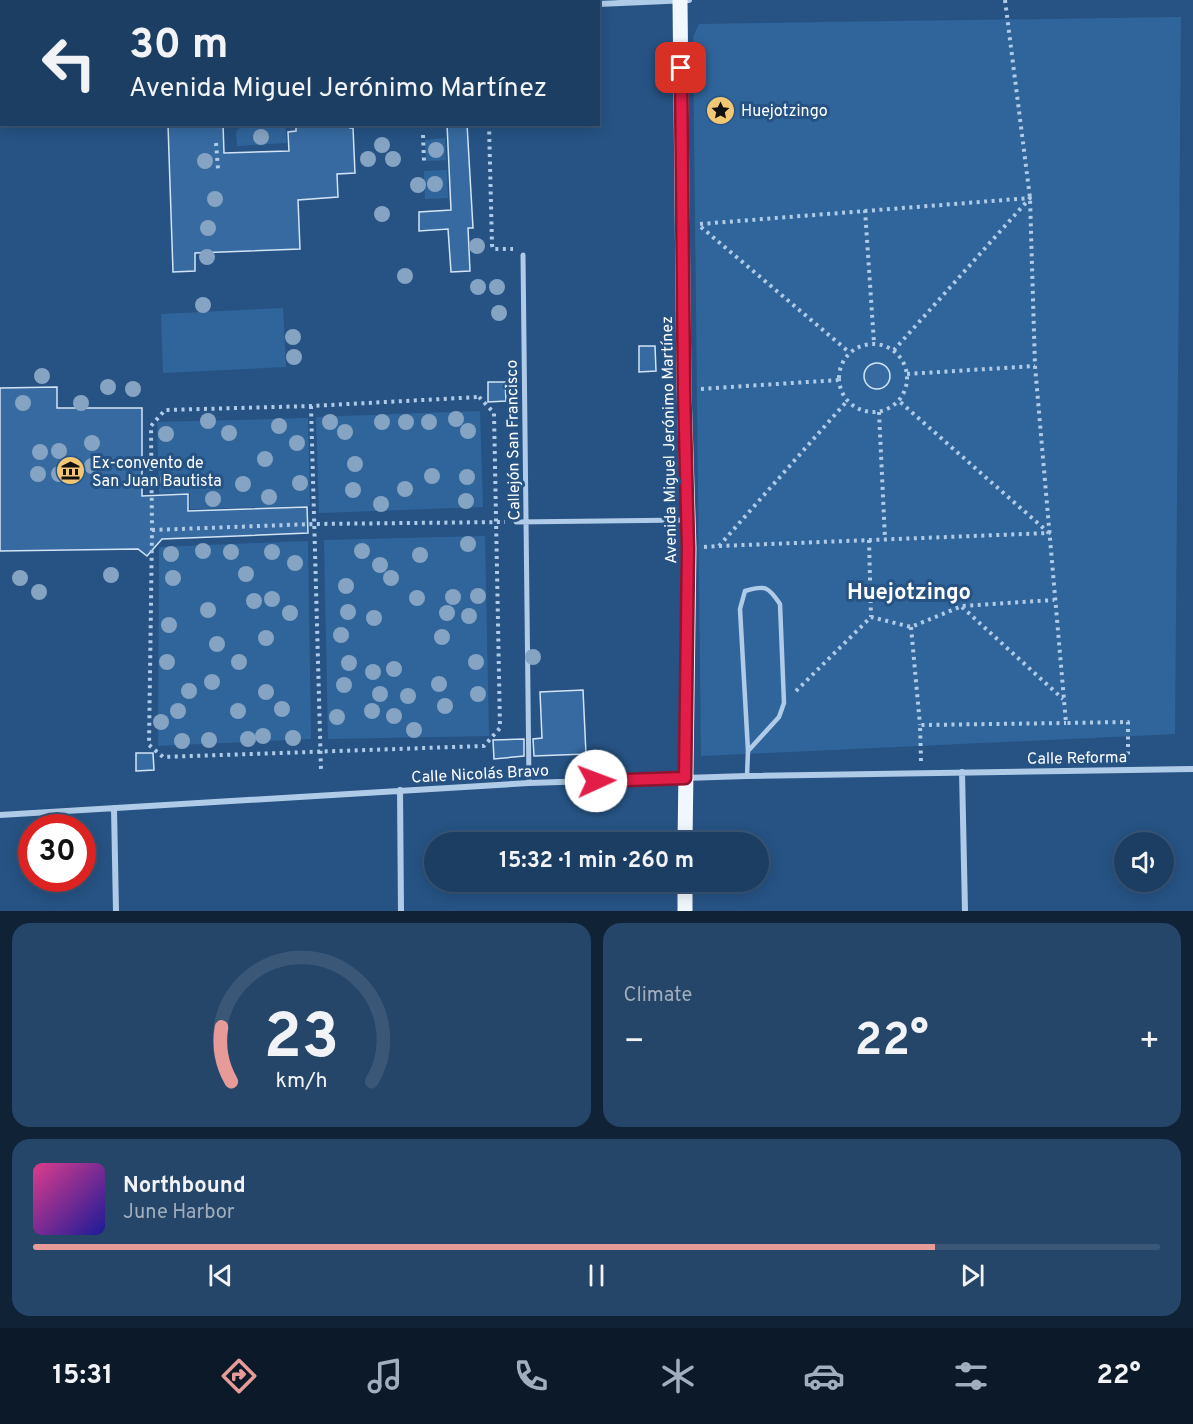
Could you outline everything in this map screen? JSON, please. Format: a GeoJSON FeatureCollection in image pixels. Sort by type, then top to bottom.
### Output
{"type":"FeatureCollection","features":[{"type":"Feature","properties":{"kind":"main road","name":"Avenida Miguel Jerónimo Martínez"},"geometry":{"type":"LineString","coordinates":[[680,0],[684,390],[688,520],[685,832]]}},
{"type":"Feature","properties":{"kind":"main road"},"geometry":{"type":"LineString","coordinates":[[685,892],[685,911]]}},
{"type":"Feature","properties":{"kind":"street"},"geometry":{"type":"LineString","coordinates":[[600,4],[689,0]]}},
{"type":"Feature","properties":{"kind":"street","name":"Callejón San Francisco"},"geometry":{"type":"LineString","coordinates":[[523,255],[529,783]]}},
{"type":"Feature","properties":{"kind":"street"},"geometry":{"type":"LineString","coordinates":[[516,522],[688,520]]}},
{"type":"Feature","properties":{"kind":"street","name":"Calle Reforma"},"geometry":{"type":"LineString","coordinates":[[962,772],[1193,769]]}},
{"type":"Feature","properties":{"kind":"street"},"geometry":{"type":"LineString","coordinates":[[962,772],[965,911]]}},
{"type":"Feature","properties":{"kind":"street","name":"Calle Nicolás Bravo"},"geometry":{"type":"LineString","coordinates":[[0,814],[529,783],[962,772]]}},
{"type":"Feature","properties":{"kind":"street"},"geometry":{"type":"LineString","coordinates":[[400,790],[401,911]]}},
{"type":"Feature","properties":{"kind":"street"},"geometry":{"type":"LineString","coordinates":[[114,808],[116,911]]}},
{"type":"Feature","properties":{"kind":"lane"},"geometry":{"type":"LineString","coordinates":[[747,776],[748,751],[740,609],[745,591],[760,587],[771,591],[780,604],[784,703],[779,717],[748,751]]}},
{"type":"Feature","properties":{"kind":"path"},"geometry":{"type":"LineString","coordinates":[[1005,0],[1030,198],[1035,366],[1066,723]]}},
{"type":"Feature","properties":{"kind":"path"},"geometry":{"type":"LineString","coordinates":[[489,126],[492,245],[497,250],[518,249],[523,255]]}},
{"type":"Feature","properties":{"kind":"path"},"geometry":{"type":"LineString","coordinates":[[423,135],[424,161]]}},
{"type":"Feature","properties":{"kind":"path"},"geometry":{"type":"LineString","coordinates":[[216,143],[218,169]]}},
{"type":"Feature","properties":{"kind":"path"},"geometry":{"type":"LineString","coordinates":[[849,352],[698,225],[1030,198]]}},
{"type":"Feature","properties":{"kind":"path"},"geometry":{"type":"LineString","coordinates":[[894,350],[1030,198]]}},
{"type":"Feature","properties":{"kind":"path"},"geometry":{"type":"LineString","coordinates":[[865,210],[874,343]]}},
{"type":"Feature","properties":{"kind":"path"},"geometry":{"type":"LineString","coordinates":[[874,343],[894,350],[902,358],[907,374],[905,391],[890,408],[879,412],[867,412],[856,408],[840,391],[839,368],[849,352],[862,345],[874,343]]}},
{"type":"Feature","properties":{"kind":"path"},"geometry":{"type":"LineString","coordinates":[[907,374],[1035,366]]}},
{"type":"Feature","properties":{"kind":"path"},"geometry":{"type":"LineString","coordinates":[[684,390],[838,380]]}},
{"type":"Feature","properties":{"kind":"path"},"geometry":{"type":"LineString","coordinates":[[479,397],[494,414],[495,522],[500,728],[484,746],[319,750],[163,758],[149,745],[151,426],[165,410],[312,406],[479,397]]}},
{"type":"Feature","properties":{"kind":"path"},"geometry":{"type":"LineString","coordinates":[[898,400],[1049,533]]}},
{"type":"Feature","properties":{"kind":"path"},"geometry":{"type":"LineString","coordinates":[[719,546],[847,401]]}},
{"type":"Feature","properties":{"kind":"path"},"geometry":{"type":"LineString","coordinates":[[312,406],[321,771]]}},
{"type":"Feature","properties":{"kind":"path"},"geometry":{"type":"LineString","coordinates":[[879,412],[885,539]]}},
{"type":"Feature","properties":{"kind":"path"},"geometry":{"type":"LineString","coordinates":[[152,530],[314,524],[508,522]]}},
{"type":"Feature","properties":{"kind":"path"},"geometry":{"type":"LineString","coordinates":[[688,548],[1049,533]]}},
{"type":"Feature","properties":{"kind":"path"},"geometry":{"type":"LineString","coordinates":[[784,703],[871,617],[869,540]]}},
{"type":"Feature","properties":{"kind":"path"},"geometry":{"type":"LineString","coordinates":[[871,617],[911,627],[962,606],[1054,600]]}},
{"type":"Feature","properties":{"kind":"path"},"geometry":{"type":"LineString","coordinates":[[962,606],[1064,699]]}},
{"type":"Feature","properties":{"kind":"path"},"geometry":{"type":"LineString","coordinates":[[911,627],[922,773]]}},
{"type":"Feature","properties":{"kind":"path"},"geometry":{"type":"LineString","coordinates":[[920,724],[1128,722],[1128,770]]}},
{"type":"Feature","properties":{"kind":"shaded area"},"geometry":{"type":"Polygon","coordinates":[[[1181,17],[1175,734],[701,756],[693,37],[699,24],[1181,17]]]}},
{"type":"Feature","properties":{"kind":"shaded area"},"geometry":{"type":"Polygon","coordinates":[[[285,126],[287,143],[237,146],[236,132],[241,127],[285,126]]]}},
{"type":"Feature","properties":{"kind":"shaded area"},"geometry":{"type":"Polygon","coordinates":[[[445,138],[446,160],[426,161],[425,140],[445,138]]]}},
{"type":"Feature","properties":{"kind":"shaded area"},"geometry":{"type":"Polygon","coordinates":[[[447,170],[448,198],[425,199],[424,171],[447,170]]]}},
{"type":"Feature","properties":{"kind":"shaded area"},"geometry":{"type":"Polygon","coordinates":[[[283,308],[286,367],[163,373],[161,314],[283,308]]]}},
{"type":"Feature","properties":{"kind":"shaded area"},"geometry":{"type":"Polygon","coordinates":[[[480,411],[483,507],[319,513],[316,417],[480,411]]]}},
{"type":"Feature","properties":{"kind":"shaded area"},"geometry":{"type":"Polygon","coordinates":[[[308,418],[310,506],[190,509],[190,493],[159,494],[157,422],[308,418]]]}},
{"type":"Feature","properties":{"kind":"shaded area"},"geometry":{"type":"Polygon","coordinates":[[[485,536],[489,736],[328,739],[324,540],[485,536]]]}},
{"type":"Feature","properties":{"kind":"shaded area"},"geometry":{"type":"Polygon","coordinates":[[[308,541],[311,739],[158,746],[159,547],[308,541]]]}},
{"type":"Feature","properties":{"kind":"building"},"geometry":{"type":"Polygon","coordinates":[[[168,126],[223,126],[224,153],[289,151],[288,132],[296,131],[296,126],[350,126],[353,128],[355,173],[337,174],[338,197],[298,200],[300,249],[195,253],[195,271],[173,272],[168,126]]]}},
{"type":"Feature","properties":{"kind":"building"},"geometry":{"type":"Polygon","coordinates":[[[447,126],[467,126],[473,228],[468,228],[470,271],[451,272],[448,229],[419,231],[419,212],[451,210],[447,126]]]}},
{"type":"Feature","properties":{"kind":"building"},"geometry":{"type":"Polygon","coordinates":[[[639,346],[655,346],[656,371],[639,372],[639,346]]]}},
{"type":"Feature","properties":{"kind":"building"},"geometry":{"type":"Polygon","coordinates":[[[877,363],[886,367],[890,376],[886,385],[877,389],[868,385],[864,376],[868,367],[877,363]]]}},
{"type":"Feature","properties":{"kind":"building"},"geometry":{"type":"Polygon","coordinates":[[[488,382],[505,382],[506,401],[488,402],[488,382]]]}},
{"type":"Feature","properties":{"kind":"building","name":"Ex-convento de San Juan Bautista"},"geometry":{"type":"Polygon","coordinates":[[[57,387],[57,408],[142,408],[142,496],[188,494],[188,511],[307,507],[308,533],[162,539],[147,556],[138,549],[0,551],[0,388],[57,387]]]}},
{"type":"Feature","properties":{"kind":"building"},"geometry":{"type":"Polygon","coordinates":[[[583,690],[586,754],[534,756],[533,739],[542,738],[540,692],[583,690]]]}},
{"type":"Feature","properties":{"kind":"building"},"geometry":{"type":"Polygon","coordinates":[[[524,739],[524,756],[494,759],[493,740],[524,739]]]}},
{"type":"Feature","properties":{"kind":"building"},"geometry":{"type":"Polygon","coordinates":[[[136,753],[153,753],[154,770],[136,771],[136,753]]]}},
{"type":"Feature","properties":{"kind":"place","name":"Huejotzingo"},"geometry":{"type":"Point","coordinates":[720,110]}},
{"type":"Feature","properties":{"kind":"place","name":"Ex-convento de San Juan Bautista"},"geometry":{"type":"Point","coordinates":[71,471]}},
{"type":"Feature","properties":{"kind":"district","name":"Huejotzingo"},"geometry":{"type":"Point","coordinates":[909,591]}},
{"type":"Feature","properties":{"kind":"route"},"geometry":{"type":"LineString","coordinates":[[596,781],[685,778],[688,548],[681,68]]}}]}
